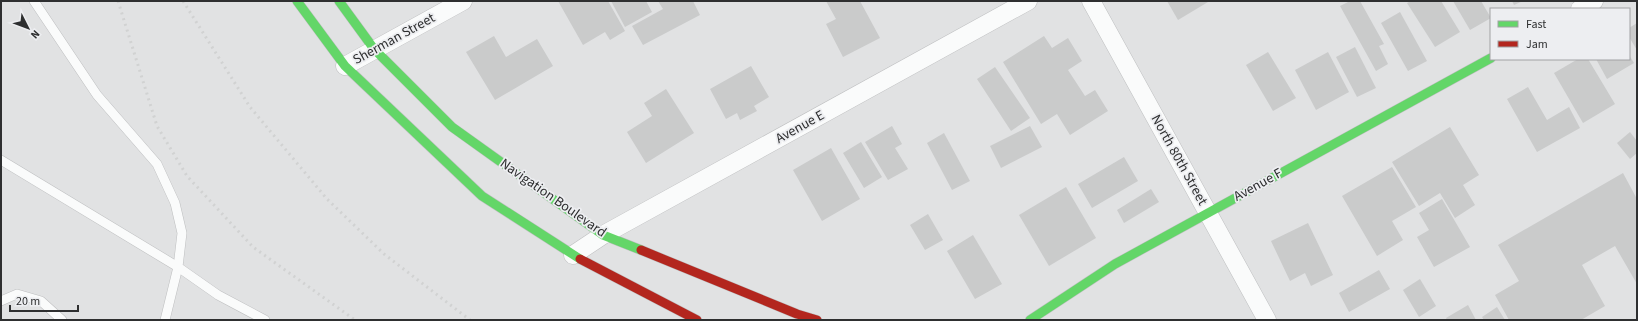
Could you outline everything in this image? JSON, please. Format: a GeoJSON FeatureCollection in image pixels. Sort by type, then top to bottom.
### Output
{"type":"FeatureCollection","features":[{"type":"Feature","properties":{"kind":"main road"},"geometry":{"type":"LineString","coordinates":[[297,1],[345,66],[482,196],[573,255],[697,320]]}},
{"type":"Feature","properties":{"kind":"main road","name":"Navigation Boulevard"},"geometry":{"type":"LineString","coordinates":[[339,1],[374,49],[452,127],[603,235],[797,314],[817,320]]}},
{"type":"Feature","properties":{"kind":"main road","name":"Avenue F"},"geometry":{"type":"LineString","coordinates":[[1030,320],[1115,264],[1490,59]]}},
{"type":"Feature","properties":{"kind":"street","name":"Sherman Street"},"geometry":{"type":"LineString","coordinates":[[345,66],[463,1]]}},
{"type":"Feature","properties":{"kind":"street","name":"Avenue E"},"geometry":{"type":"LineString","coordinates":[[573,255],[603,235],[1028,1]]}},
{"type":"Feature","properties":{"kind":"street","name":"North 80th Street"},"geometry":{"type":"LineString","coordinates":[[1091,1],[1267,320]]}},
{"type":"Feature","properties":{"kind":"street"},"geometry":{"type":"LineString","coordinates":[[1582,8],[1594,1]]}},
{"type":"Feature","properties":{"kind":"lane"},"geometry":{"type":"LineString","coordinates":[[34,1],[97,95],[157,164],[175,203],[182,233],[178,267],[165,320]]}},
{"type":"Feature","properties":{"kind":"lane"},"geometry":{"type":"LineString","coordinates":[[1,160],[178,267],[218,295],[265,320]]}},
{"type":"Feature","properties":{"kind":"lane"},"geometry":{"type":"LineString","coordinates":[[1,301],[17,294],[41,301],[62,320]]}},
{"type":"Feature","properties":{"kind":"building"},"geometry":{"type":"Polygon","coordinates":[[[558,1],[608,1],[625,31],[610,40],[605,32],[583,45],[558,1]]]}},
{"type":"Feature","properties":{"kind":"building"},"geometry":{"type":"Polygon","coordinates":[[[611,1],[646,1],[652,12],[625,27],[611,1]]]}},
{"type":"Feature","properties":{"kind":"building"},"geometry":{"type":"Polygon","coordinates":[[[658,1],[693,1],[700,15],[643,45],[632,26],[663,9],[658,1]]]}},
{"type":"Feature","properties":{"kind":"building"},"geometry":{"type":"Polygon","coordinates":[[[826,1],[860,1],[880,38],[843,57],[826,24],[836,19],[826,1]]]}},
{"type":"Feature","properties":{"kind":"building"},"geometry":{"type":"Polygon","coordinates":[[[1167,1],[1207,1],[1208,2],[1178,20],[1167,1]]]}},
{"type":"Feature","properties":{"kind":"building"},"geometry":{"type":"Polygon","coordinates":[[[1350,1],[1360,1],[1384,44],[1379,46],[1388,64],[1376,71],[1340,6],[1350,1]]]}},
{"type":"Feature","properties":{"kind":"building"},"geometry":{"type":"Polygon","coordinates":[[[1411,1],[1441,1],[1460,32],[1435,47],[1407,3],[1411,1]]]}},
{"type":"Feature","properties":{"kind":"building"},"geometry":{"type":"Polygon","coordinates":[[[1453,1],[1481,1],[1490,16],[1490,19],[1470,30],[1453,1]]]}},
{"type":"Feature","properties":{"kind":"building"},"geometry":{"type":"Polygon","coordinates":[[[1512,1],[1523,1],[1514,5],[1512,1]]]}},
{"type":"Feature","properties":{"kind":"building"},"geometry":{"type":"Polygon","coordinates":[[[1400,12],[1427,61],[1408,71],[1381,23],[1400,12]]]}},
{"type":"Feature","properties":{"kind":"building"},"geometry":{"type":"Polygon","coordinates":[[[1637,23],[1637,50],[1630,39],[1630,27],[1637,23]]]}},
{"type":"Feature","properties":{"kind":"building"},"geometry":{"type":"Polygon","coordinates":[[[494,36],[506,57],[537,39],[553,66],[495,100],[466,52],[494,36]]]}},
{"type":"Feature","properties":{"kind":"building"},"geometry":{"type":"Polygon","coordinates":[[[1044,36],[1052,48],[1068,38],[1082,61],[1068,70],[1085,96],[1095,90],[1108,111],[1070,135],[1057,114],[1041,124],[1003,62],[1044,36]]]}},
{"type":"Feature","properties":{"kind":"building"},"geometry":{"type":"Polygon","coordinates":[[[1355,47],[1376,88],[1357,97],[1336,57],[1355,47]]]}},
{"type":"Feature","properties":{"kind":"building"},"geometry":{"type":"Polygon","coordinates":[[[1268,52],[1296,98],[1273,111],[1246,65],[1268,52]]]}},
{"type":"Feature","properties":{"kind":"building"},"geometry":{"type":"Polygon","coordinates":[[[1328,52],[1349,92],[1316,110],[1295,70],[1328,52]]]}},
{"type":"Feature","properties":{"kind":"building"},"geometry":{"type":"Polygon","coordinates":[[[1630,57],[1634,63],[1607,79],[1597,60],[1630,60],[1630,57]]]}},
{"type":"Feature","properties":{"kind":"building"},"geometry":{"type":"Polygon","coordinates":[[[1576,60],[1589,60],[1615,104],[1583,123],[1554,73],[1576,60]]]}},
{"type":"Feature","properties":{"kind":"building"},"geometry":{"type":"Polygon","coordinates":[[[751,66],[769,97],[754,106],[757,111],[740,120],[737,113],[726,119],[710,89],[751,66]]]}},
{"type":"Feature","properties":{"kind":"building"},"geometry":{"type":"Polygon","coordinates":[[[995,67],[1030,118],[1011,131],[977,79],[995,67]]]}},
{"type":"Feature","properties":{"kind":"building"},"geometry":{"type":"Polygon","coordinates":[[[1528,87],[1547,120],[1569,107],[1580,128],[1537,152],[1507,99],[1528,87]]]}},
{"type":"Feature","properties":{"kind":"building"},"geometry":{"type":"Polygon","coordinates":[[[666,89],[694,133],[646,163],[627,132],[652,116],[644,103],[666,89]]]}},
{"type":"Feature","properties":{"kind":"building"},"geometry":{"type":"Polygon","coordinates":[[[892,126],[902,144],[895,148],[908,169],[888,180],[865,142],[892,126]]]}},
{"type":"Feature","properties":{"kind":"building"},"geometry":{"type":"Polygon","coordinates":[[[1030,126],[1042,147],[1001,168],[990,146],[1030,126]]]}},
{"type":"Feature","properties":{"kind":"building"},"geometry":{"type":"Polygon","coordinates":[[[1450,127],[1479,175],[1463,185],[1475,205],[1455,218],[1440,193],[1419,206],[1392,162],[1450,127]]]}},
{"type":"Feature","properties":{"kind":"building"},"geometry":{"type":"Polygon","coordinates":[[[1630,132],[1637,141],[1637,153],[1630,159],[1617,143],[1630,132]]]}},
{"type":"Feature","properties":{"kind":"building"},"geometry":{"type":"Polygon","coordinates":[[[944,133],[970,181],[952,190],[927,143],[944,133]]]}},
{"type":"Feature","properties":{"kind":"building"},"geometry":{"type":"Polygon","coordinates":[[[861,142],[882,177],[864,188],[843,153],[861,142]]]}},
{"type":"Feature","properties":{"kind":"building"},"geometry":{"type":"Polygon","coordinates":[[[831,148],[860,199],[822,221],[793,170],[831,148]]]}},
{"type":"Feature","properties":{"kind":"building"},"geometry":{"type":"Polygon","coordinates":[[[1124,157],[1138,181],[1092,208],[1078,184],[1124,157]]]}},
{"type":"Feature","properties":{"kind":"building"},"geometry":{"type":"Polygon","coordinates":[[[1392,167],[1416,207],[1392,221],[1403,240],[1377,256],[1342,196],[1392,167]]]}},
{"type":"Feature","properties":{"kind":"building"},"geometry":{"type":"Polygon","coordinates":[[[1623,173],[1637,199],[1637,284],[1615,246],[1582,265],[1605,306],[1581,320],[1509,320],[1495,295],[1519,281],[1498,245],[1623,173]]]}},
{"type":"Feature","properties":{"kind":"building"},"geometry":{"type":"Polygon","coordinates":[[[1066,187],[1096,238],[1049,266],[1019,215],[1066,187]]]}},
{"type":"Feature","properties":{"kind":"building"},"geometry":{"type":"Polygon","coordinates":[[[1151,189],[1159,202],[1124,223],[1117,210],[1151,189]]]}},
{"type":"Feature","properties":{"kind":"building"},"geometry":{"type":"Polygon","coordinates":[[[1442,199],[1470,247],[1434,267],[1417,237],[1429,230],[1419,213],[1442,199]]]}},
{"type":"Feature","properties":{"kind":"building"},"geometry":{"type":"Polygon","coordinates":[[[928,214],[943,240],[925,250],[910,225],[928,214]]]}},
{"type":"Feature","properties":{"kind":"building"},"geometry":{"type":"Polygon","coordinates":[[[1308,223],[1333,275],[1311,286],[1305,273],[1290,281],[1271,241],[1308,223]]]}},
{"type":"Feature","properties":{"kind":"building"},"geometry":{"type":"Polygon","coordinates":[[[973,235],[1002,284],[975,299],[947,251],[973,235]]]}},
{"type":"Feature","properties":{"kind":"building"},"geometry":{"type":"Polygon","coordinates":[[[1379,270],[1390,289],[1349,312],[1339,293],[1379,270]]]}},
{"type":"Feature","properties":{"kind":"building"},"geometry":{"type":"Polygon","coordinates":[[[1420,279],[1436,306],[1419,317],[1403,290],[1420,279]]]}},
{"type":"Feature","properties":{"kind":"building"},"geometry":{"type":"Polygon","coordinates":[[[1468,305],[1476,320],[1447,320],[1446,318],[1468,305]]]}},
{"type":"Feature","properties":{"kind":"building"},"geometry":{"type":"Polygon","coordinates":[[[1497,307],[1505,320],[1484,320],[1482,317],[1497,307]]]}},
{"type":"Feature","properties":{"kind":"railway"},"geometry":{"type":"LineString","coordinates":[[118,1],[157,126],[187,176],[253,247],[355,320]]}},
{"type":"Feature","properties":{"kind":"railway"},"geometry":{"type":"LineString","coordinates":[[183,1],[250,107],[327,199],[384,254],[470,320]]}},
{"type":"Feature","properties":{"kind":"traffic: fast"},"geometry":{"type":"LineString","coordinates":[[297,1],[345,66],[482,196],[580,259]]}},
{"type":"Feature","properties":{"kind":"traffic: fast"},"geometry":{"type":"LineString","coordinates":[[339,1],[374,49],[452,127],[603,235],[641,250]]}},
{"type":"Feature","properties":{"kind":"traffic: fast"},"geometry":{"type":"LineString","coordinates":[[1030,320],[1115,264],[1490,59]]}},
{"type":"Feature","properties":{"kind":"traffic: jam"},"geometry":{"type":"LineString","coordinates":[[641,250],[797,314],[817,320]]}},
{"type":"Feature","properties":{"kind":"traffic: jam"},"geometry":{"type":"LineString","coordinates":[[580,259],[697,320]]}}]}
